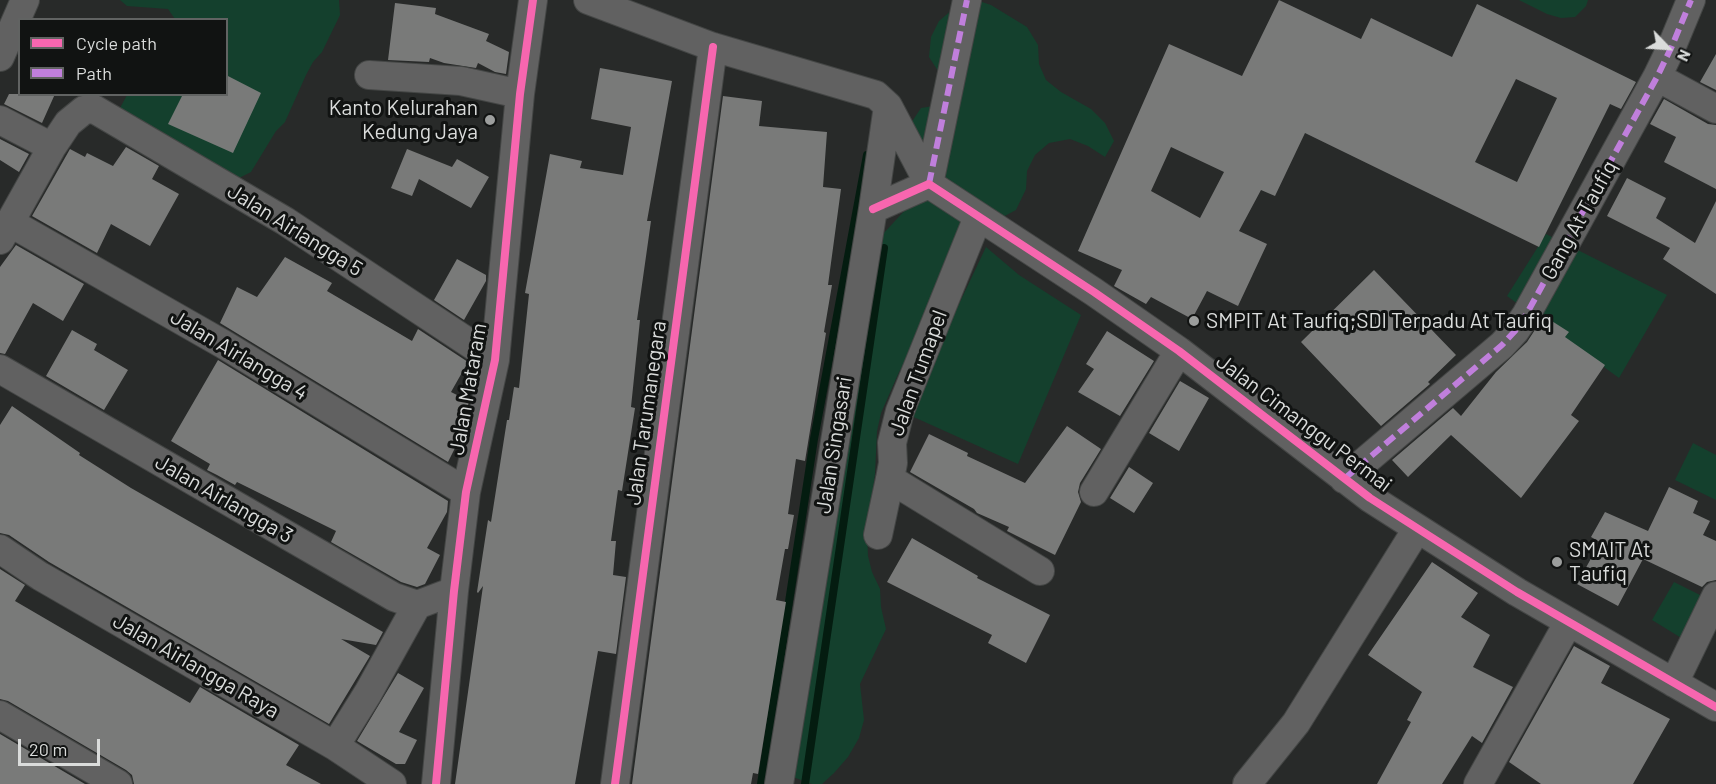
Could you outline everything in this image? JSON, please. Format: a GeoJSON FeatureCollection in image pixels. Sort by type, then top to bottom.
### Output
{"type":"FeatureCollection","features":[{"type":"Feature","properties":{"kind":"street","name":"Jalan Mataram"},"geometry":{"type":"LineString","coordinates":[[436,784],[454,591],[466,492],[495,360],[520,94],[533,0]]}},
{"type":"Feature","properties":{"kind":"street"},"geometry":{"type":"LineString","coordinates":[[588,0],[713,47],[876,95],[888,106]]}},
{"type":"Feature","properties":{"kind":"street"},"geometry":{"type":"LineString","coordinates":[[875,208],[929,184],[967,0]]}},
{"type":"Feature","properties":{"kind":"street","name":"Gang At Taufiq"},"geometry":{"type":"LineString","coordinates":[[1344,480],[1502,345],[1515,331],[1552,269],[1657,77],[1691,0]]}},
{"type":"Feature","properties":{"kind":"street"},"geometry":{"type":"LineString","coordinates":[[0,57],[14,11]]}},
{"type":"Feature","properties":{"kind":"street","name":"Jalan Tarumanegara"},"geometry":{"type":"LineString","coordinates":[[615,784],[713,47]]}},
{"type":"Feature","properties":{"kind":"street"},"geometry":{"type":"LineString","coordinates":[[369,75],[461,81],[520,94]]}},
{"type":"Feature","properties":{"kind":"street"},"geometry":{"type":"LineString","coordinates":[[1657,77],[1716,109]]}},
{"type":"Feature","properties":{"kind":"street","name":"Jalan Cimanggu Permai"},"geometry":{"type":"LineString","coordinates":[[888,106],[929,184],[1094,292],[1179,351],[1344,480],[1418,529],[1567,621],[1716,707]]}},
{"type":"Feature","properties":{"kind":"street","name":"Jalan Singasari"},"geometry":{"type":"LineString","coordinates":[[779,784],[875,208],[888,106]]}},
{"type":"Feature","properties":{"kind":"street","name":"Jalan Airlangga 5"},"geometry":{"type":"LineString","coordinates":[[52,147],[74,117],[84,110],[96,110],[285,221],[495,360]]}},
{"type":"Feature","properties":{"kind":"street"},"geometry":{"type":"LineString","coordinates":[[0,120],[52,147],[5,231]]}},
{"type":"Feature","properties":{"kind":"street","name":"Jalan Tumapel"},"geometry":{"type":"LineString","coordinates":[[878,535],[893,463],[892,443],[900,411],[978,217]]}},
{"type":"Feature","properties":{"kind":"street","name":"Jalan Airlangga 4"},"geometry":{"type":"LineString","coordinates":[[5,231],[223,344],[466,492]]}},
{"type":"Feature","properties":{"kind":"street"},"geometry":{"type":"LineString","coordinates":[[1094,492],[1179,351]]}},
{"type":"Feature","properties":{"kind":"street","name":"Jalan Airlangga 3"},"geometry":{"type":"LineString","coordinates":[[0,369],[394,597],[417,605]]}},
{"type":"Feature","properties":{"kind":"street"},"geometry":{"type":"LineString","coordinates":[[890,479],[1040,571]]}},
{"type":"Feature","properties":{"kind":"street"},"geometry":{"type":"LineString","coordinates":[[1247,784],[1296,723],[1418,529]]}},
{"type":"Feature","properties":{"kind":"street","name":"Jalan Airlangga Raya"},"geometry":{"type":"LineString","coordinates":[[0,549],[40,576],[335,746],[392,784]]}},
{"type":"Feature","properties":{"kind":"street"},"geometry":{"type":"LineString","coordinates":[[335,746],[368,693],[417,605],[454,591]]}},
{"type":"Feature","properties":{"kind":"street"},"geometry":{"type":"LineString","coordinates":[[1674,682],[1716,596]]}},
{"type":"Feature","properties":{"kind":"street"},"geometry":{"type":"LineString","coordinates":[[1478,784],[1567,625],[1567,621]]}},
{"type":"Feature","properties":{"kind":"street"},"geometry":{"type":"LineString","coordinates":[[0,715],[118,784]]}},
{"type":"Feature","properties":{"kind":"green space"},"geometry":{"type":"Polygon","coordinates":[[[120,0],[339,0],[340,15],[322,52],[306,75],[285,122],[276,131],[251,172],[239,178],[120,108],[126,96],[228,96],[228,18],[174,18],[168,9],[127,6],[120,0]]]}},
{"type":"Feature","properties":{"kind":"green space"},"geometry":{"type":"Polygon","coordinates":[[[976,0],[991,5],[1027,27],[1038,45],[1039,64],[1046,80],[1061,92],[1091,109],[1105,123],[1114,141],[1105,157],[1088,146],[1070,139],[1049,143],[1035,155],[1027,171],[1026,189],[1016,210],[999,219],[988,218],[899,372],[881,413],[877,431],[875,474],[867,534],[868,556],[880,589],[886,629],[860,684],[864,720],[859,738],[848,757],[834,773],[822,784],[812,784],[793,777],[882,235],[907,208],[915,193],[897,144],[921,108],[940,105],[940,74],[929,57],[931,37],[939,21],[953,9],[976,0]]]}},
{"type":"Feature","properties":{"kind":"green space"},"geometry":{"type":"Polygon","coordinates":[[[1519,0],[1588,0],[1586,6],[1575,17],[1561,18],[1547,14],[1519,0]]]}},
{"type":"Feature","properties":{"kind":"green space"},"geometry":{"type":"Polygon","coordinates":[[[1546,234],[1667,295],[1619,378],[1507,296],[1546,234]]]}},
{"type":"Feature","properties":{"kind":"green space"},"geometry":{"type":"Polygon","coordinates":[[[986,247],[1019,275],[1081,315],[1018,464],[907,414],[986,247]]]}},
{"type":"Feature","properties":{"kind":"green space"},"geometry":{"type":"Polygon","coordinates":[[[1693,443],[1716,455],[1716,500],[1675,480],[1693,443]]]}},
{"type":"Feature","properties":{"kind":"green space"},"geometry":{"type":"Polygon","coordinates":[[[1674,582],[1704,597],[1683,639],[1652,620],[1674,582]]]}},
{"type":"Feature","properties":{"kind":"building"},"geometry":{"type":"Polygon","coordinates":[[[1279,0],[1361,39],[1371,18],[1452,57],[1477,4],[1636,82],[1621,109],[1610,104],[1539,247],[1305,133],[1275,196],[1261,190],[1239,231],[1267,244],[1238,306],[1207,291],[1192,319],[1151,297],[1146,304],[1114,286],[1122,270],[1078,251],[1169,44],[1242,76],[1279,0]],[[1516,79],[1475,162],[1517,182],[1557,98],[1516,79]],[[1171,147],[1151,191],[1200,218],[1224,172],[1171,147]]]}},
{"type":"Feature","properties":{"kind":"building"},"geometry":{"type":"Polygon","coordinates":[[[395,3],[436,8],[435,14],[489,34],[486,41],[509,52],[506,74],[495,72],[478,63],[476,68],[444,63],[430,58],[429,62],[388,60],[395,3]]]}},
{"type":"Feature","properties":{"kind":"building"},"geometry":{"type":"Polygon","coordinates":[[[1716,54],[1716,90],[1700,82],[1716,54]]]}},
{"type":"Feature","properties":{"kind":"building"},"geometry":{"type":"Polygon","coordinates":[[[600,68],[672,81],[647,221],[651,221],[637,320],[640,320],[631,407],[635,408],[622,491],[618,490],[611,541],[616,541],[613,575],[626,577],[616,654],[598,651],[575,784],[455,784],[483,586],[477,592],[507,420],[509,420],[514,387],[519,388],[529,294],[525,293],[550,154],[582,161],[580,168],[623,175],[631,127],[591,119],[600,68]]]}},
{"type":"Feature","properties":{"kind":"building"},"geometry":{"type":"Polygon","coordinates":[[[228,76],[261,93],[233,153],[168,124],[182,96],[228,96],[228,76]]]}},
{"type":"Feature","properties":{"kind":"building"},"geometry":{"type":"Polygon","coordinates":[[[9,94],[54,96],[42,123],[4,104],[9,94]]]}},
{"type":"Feature","properties":{"kind":"building"},"geometry":{"type":"Polygon","coordinates":[[[723,96],[762,101],[759,126],[827,132],[823,187],[841,189],[828,285],[832,285],[824,332],[826,333],[805,461],[796,459],[788,514],[794,515],[776,600],[786,602],[758,774],[753,773],[751,784],[632,784],[723,96]]]}},
{"type":"Feature","properties":{"kind":"building"},"geometry":{"type":"Polygon","coordinates":[[[1664,99],[1708,124],[1716,125],[1716,189],[1664,162],[1676,137],[1650,124],[1664,99]]]}},
{"type":"Feature","properties":{"kind":"building"},"geometry":{"type":"Polygon","coordinates":[[[0,139],[29,154],[19,172],[0,160],[0,139]]]}},
{"type":"Feature","properties":{"kind":"building"},"geometry":{"type":"Polygon","coordinates":[[[126,147],[159,166],[152,179],[179,194],[150,246],[111,224],[97,253],[32,216],[70,149],[85,157],[87,153],[113,166],[126,147]]]}},
{"type":"Feature","properties":{"kind":"building"},"geometry":{"type":"Polygon","coordinates":[[[407,149],[452,167],[457,159],[489,177],[471,208],[419,179],[412,196],[391,188],[407,149]]]}},
{"type":"Feature","properties":{"kind":"building"},"geometry":{"type":"Polygon","coordinates":[[[1627,178],[1666,198],[1656,218],[1695,243],[1716,201],[1716,294],[1663,259],[1670,248],[1607,216],[1627,178]]]}},
{"type":"Feature","properties":{"kind":"building"},"geometry":{"type":"Polygon","coordinates":[[[16,245],[84,284],[63,321],[33,303],[5,354],[0,353],[0,267],[16,245]]]}},
{"type":"Feature","properties":{"kind":"building"},"geometry":{"type":"Polygon","coordinates":[[[285,257],[332,283],[327,291],[412,341],[418,329],[468,362],[451,392],[469,401],[461,436],[448,462],[220,323],[237,287],[257,297],[285,257]]]}},
{"type":"Feature","properties":{"kind":"building"},"geometry":{"type":"Polygon","coordinates":[[[457,259],[486,275],[486,281],[464,320],[434,300],[457,259]]]}},
{"type":"Feature","properties":{"kind":"building"},"geometry":{"type":"Polygon","coordinates":[[[1374,270],[1456,355],[1428,382],[1430,384],[1381,426],[1301,342],[1374,270]]]}},
{"type":"Feature","properties":{"kind":"building"},"geometry":{"type":"Polygon","coordinates":[[[1544,316],[1569,332],[1565,337],[1605,365],[1571,415],[1579,421],[1521,498],[1451,435],[1408,477],[1392,460],[1453,408],[1461,416],[1496,372],[1527,342],[1544,316]]]}},
{"type":"Feature","properties":{"kind":"building"},"geometry":{"type":"Polygon","coordinates":[[[72,330],[97,344],[94,350],[128,370],[104,410],[46,376],[72,330]]]}},
{"type":"Feature","properties":{"kind":"building"},"geometry":{"type":"Polygon","coordinates":[[[1107,331],[1154,361],[1120,416],[1078,392],[1094,369],[1086,364],[1107,331]]]}},
{"type":"Feature","properties":{"kind":"building"},"geometry":{"type":"Polygon","coordinates":[[[218,360],[448,501],[447,512],[427,548],[440,555],[425,584],[417,587],[401,582],[331,542],[336,531],[237,482],[235,485],[207,470],[210,464],[171,441],[218,360]]]}},
{"type":"Feature","properties":{"kind":"building"},"geometry":{"type":"Polygon","coordinates":[[[1180,381],[1209,398],[1179,451],[1149,433],[1180,381]]]}},
{"type":"Feature","properties":{"kind":"building"},"geometry":{"type":"Polygon","coordinates":[[[12,406],[80,453],[79,455],[131,488],[383,632],[376,645],[341,639],[370,656],[329,724],[49,562],[9,535],[0,533],[0,425],[12,406]]]}},
{"type":"Feature","properties":{"kind":"building"},"geometry":{"type":"Polygon","coordinates":[[[1067,426],[1101,449],[1080,483],[1078,492],[1081,502],[1055,555],[1007,531],[1009,527],[977,513],[974,509],[910,472],[929,434],[968,453],[967,456],[1025,483],[1067,426]]]}},
{"type":"Feature","properties":{"kind":"building"},"geometry":{"type":"Polygon","coordinates":[[[1129,467],[1153,483],[1134,513],[1110,498],[1129,467]]]}},
{"type":"Feature","properties":{"kind":"building"},"geometry":{"type":"Polygon","coordinates":[[[1669,487],[1698,501],[1693,513],[1710,521],[1703,535],[1716,541],[1716,580],[1707,582],[1702,587],[1643,559],[1618,606],[1577,584],[1600,542],[1591,537],[1605,512],[1648,531],[1669,487]]]}},
{"type":"Feature","properties":{"kind":"building"},"geometry":{"type":"Polygon","coordinates":[[[912,538],[978,576],[977,578],[1050,615],[1026,663],[988,643],[992,635],[887,582],[912,538]]]}},
{"type":"Feature","properties":{"kind":"building"},"geometry":{"type":"Polygon","coordinates":[[[1432,562],[1478,593],[1461,617],[1490,635],[1473,667],[1513,687],[1482,743],[1472,736],[1442,784],[1377,784],[1411,722],[1407,720],[1422,692],[1368,655],[1432,562]]]}},
{"type":"Feature","properties":{"kind":"building"},"geometry":{"type":"Polygon","coordinates":[[[0,569],[25,585],[15,601],[190,703],[200,687],[299,745],[286,765],[321,784],[134,784],[132,775],[126,770],[8,701],[0,699],[0,569]]]}},
{"type":"Feature","properties":{"kind":"building"},"geometry":{"type":"Polygon","coordinates":[[[1574,646],[1610,666],[1601,683],[1670,719],[1633,784],[1541,784],[1509,762],[1574,646]]]}},
{"type":"Feature","properties":{"kind":"building"},"geometry":{"type":"Polygon","coordinates":[[[398,673],[424,688],[399,732],[417,740],[405,764],[396,764],[357,741],[398,673]]]}},
{"type":"Feature","properties":{"kind":"building"},"geometry":{"type":"Polygon","coordinates":[[[0,734],[85,784],[0,784],[0,734]]]}},
{"type":"Feature","properties":{"kind":"waterway"},"geometry":{"type":"LineString","coordinates":[[761,784],[814,439],[867,155]]}},
{"type":"Feature","properties":{"kind":"waterway"},"geometry":{"type":"LineString","coordinates":[[805,784],[884,248]]}},
{"type":"Feature","properties":{"kind":"marked path"},"geometry":{"type":"LineString","coordinates":[[929,184],[967,0]]}},
{"type":"Feature","properties":{"kind":"marked path"},"geometry":{"type":"LineString","coordinates":[[1344,479],[1502,345],[1515,331],[1657,77],[1691,0]]}},
{"type":"Feature","properties":{"kind":"cycle path"},"geometry":{"type":"LineString","coordinates":[[436,784],[454,591],[466,492],[495,360],[520,94],[533,0]]}},
{"type":"Feature","properties":{"kind":"cycle path"},"geometry":{"type":"LineString","coordinates":[[615,784],[713,47]]}},
{"type":"Feature","properties":{"kind":"cycle path"},"geometry":{"type":"LineString","coordinates":[[873,209],[929,184],[1094,292],[1179,351],[1370,498],[1517,592],[1716,707]]}},
{"type":"Feature","properties":{"kind":"place","name":"Kanto Kelurahan Kedung Jaya"},"geometry":{"type":"Point","coordinates":[490,120]}},
{"type":"Feature","properties":{"kind":"place","name":"SMPIT At Taufiq;SDI Terpadu At Taufiq"},"geometry":{"type":"Point","coordinates":[1194,321]}},
{"type":"Feature","properties":{"kind":"place","name":"SMAIT At Taufiq"},"geometry":{"type":"Point","coordinates":[1557,562]}}]}
